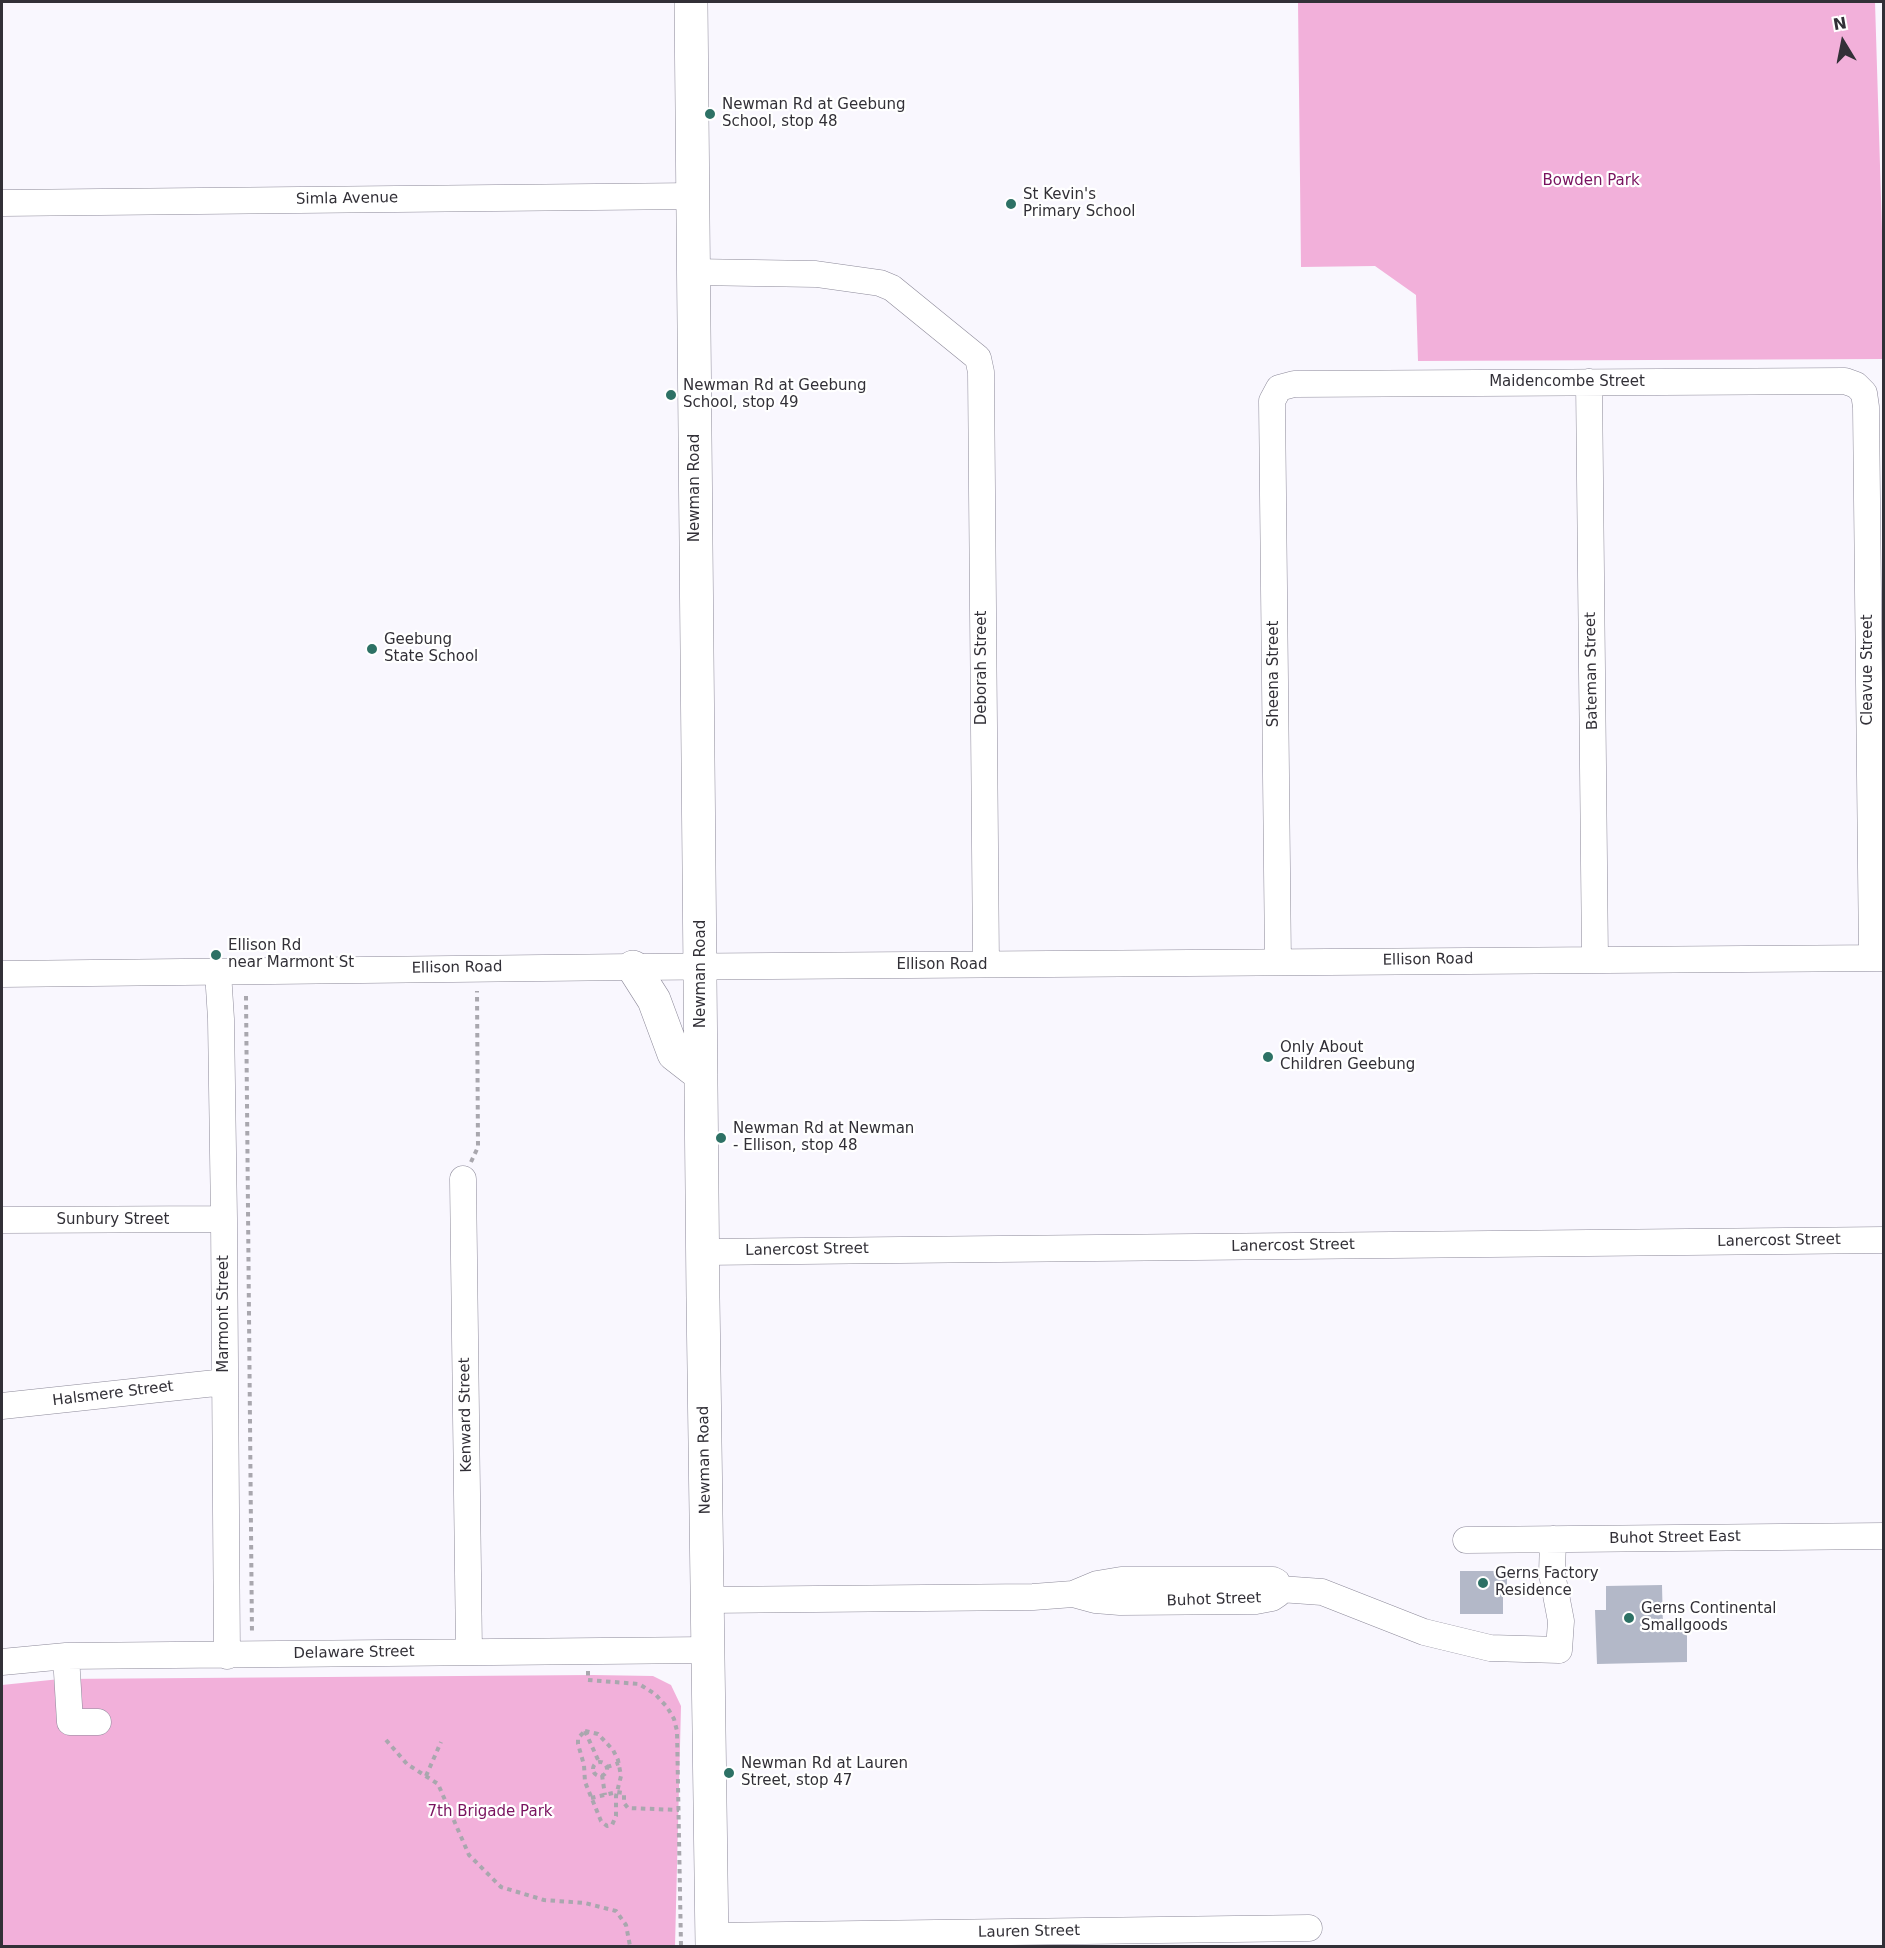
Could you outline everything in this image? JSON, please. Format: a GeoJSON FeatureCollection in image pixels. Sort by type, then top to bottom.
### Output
{"type":"FeatureCollection","features":[{"type":"Feature","properties":{"kind":"main road","name":"Newman Road"},"geometry":{"type":"LineString","coordinates":[[691,2],[707,1650],[712,1941]]}},
{"type":"Feature","properties":{"kind":"main road"},"geometry":{"type":"LineString","coordinates":[[633,967],[654,1000],[674,1054],[701,1075]]}},
{"type":"Feature","properties":{"kind":"street","name":"Simla Avenue"},"geometry":{"type":"LineString","coordinates":[[2,203],[693,196]]}},
{"type":"Feature","properties":{"kind":"street","name":"Deborah Street"},"geometry":{"type":"LineString","coordinates":[[693,272],[816,274],[880,283],[892,288],[978,358],[981,372],[986,964]]}},
{"type":"Feature","properties":{"kind":"street","name":"Maidencombe Street"},"geometry":{"type":"LineString","coordinates":[[1279,388],[1294,384],[1588,382],[1845,381],[1856,385]]}},
{"type":"Feature","properties":{"kind":"street","name":"Bateman Street"},"geometry":{"type":"LineString","coordinates":[[1588,382],[1594,959]]}},
{"type":"Feature","properties":{"kind":"street","name":"Cleavue Street"},"geometry":{"type":"LineString","coordinates":[[1856,385],[1864,393],[1866,407],[1878,958]]}},
{"type":"Feature","properties":{"kind":"street","name":"Sheena Street"},"geometry":{"type":"LineString","coordinates":[[1278,962],[1272,400],[1279,388]]}},
{"type":"Feature","properties":{"kind":"street","name":"Ellison Road"},"geometry":{"type":"LineString","coordinates":[[2,974],[701,966],[1878,958]]}},
{"type":"Feature","properties":{"kind":"street","name":"Marmont Street"},"geometry":{"type":"LineString","coordinates":[[218,972],[221,1019],[224,1219],[227,1656]]}},
{"type":"Feature","properties":{"kind":"street","name":"Kenward Street"},"geometry":{"type":"LineString","coordinates":[[463,1179],[469,1651]]}},
{"type":"Feature","properties":{"kind":"street","name":"Sunbury Street"},"geometry":{"type":"LineString","coordinates":[[2,1220],[224,1219]]}},
{"type":"Feature","properties":{"kind":"street","name":"Lanercost Street"},"geometry":{"type":"LineString","coordinates":[[703,1252],[1884,1240]]}},
{"type":"Feature","properties":{"kind":"street","name":"Halsmere Street"},"geometry":{"type":"LineString","coordinates":[[2,1406],[225,1382]]}},
{"type":"Feature","properties":{"kind":"street","name":"Buhot Street East"},"geometry":{"type":"LineString","coordinates":[[1466,1540],[1884,1536]]}},
{"type":"Feature","properties":{"kind":"street","name":"Buhot Street"},"geometry":{"type":"LineString","coordinates":[[707,1600],[1033,1597],[1073,1594],[1097,1584],[1121,1580],[1273,1580],[1277,1582],[1280,1589],[1322,1592],[1424,1632],[1490,1648],[1559,1650],[1561,1621],[1552,1575],[1553,1539]]}},
{"type":"Feature","properties":{"kind":"street","name":"Delaware Street"},"geometry":{"type":"LineString","coordinates":[[2,1662],[66,1656],[707,1650]]}},
{"type":"Feature","properties":{"kind":"street"},"geometry":{"type":"LineString","coordinates":[[66,1656],[70,1722],[98,1722]]}},
{"type":"Feature","properties":{"kind":"street","name":"Lauren Street"},"geometry":{"type":"LineString","coordinates":[[712,1941],[1309,1928]]}},
{"type":"Feature","properties":{"kind":"path"},"geometry":{"type":"LineString","coordinates":[[463,1179],[478,1147],[477,991]]}},
{"type":"Feature","properties":{"kind":"path"},"geometry":{"type":"LineString","coordinates":[[246,996],[252,1655]]}},
{"type":"Feature","properties":{"kind":"path"},"geometry":{"type":"LineString","coordinates":[[588,1669],[588,1680],[639,1684],[655,1694],[674,1719],[677,1731],[681,1947]]}},
{"type":"Feature","properties":{"kind":"path"},"geometry":{"type":"LineString","coordinates":[[585,1731],[599,1762]]}},
{"type":"Feature","properties":{"kind":"path"},"geometry":{"type":"LineString","coordinates":[[585,1731],[598,1734],[613,1750],[619,1763],[621,1776],[617,1792],[615,1823],[612,1826],[601,1821],[585,1782],[584,1765],[578,1744],[578,1738],[585,1731]]}},
{"type":"Feature","properties":{"kind":"path"},"geometry":{"type":"LineString","coordinates":[[386,1740],[407,1764],[438,1784],[469,1855],[501,1887],[544,1900],[585,1903],[616,1911],[626,1925],[630,1947]]}},
{"type":"Feature","properties":{"kind":"path"},"geometry":{"type":"LineString","coordinates":[[426,1776],[441,1742]]}},
{"type":"Feature","properties":{"kind":"path"},"geometry":{"type":"LineString","coordinates":[[599,1762],[605,1763],[607,1767]]}},
{"type":"Feature","properties":{"kind":"path"},"geometry":{"type":"LineString","coordinates":[[599,1762],[595,1765],[594,1771],[602,1775]]}},
{"type":"Feature","properties":{"kind":"path"},"geometry":{"type":"LineString","coordinates":[[607,1767],[619,1763]]}},
{"type":"Feature","properties":{"kind":"path"},"geometry":{"type":"LineString","coordinates":[[605,1795],[602,1775],[607,1767]]}},
{"type":"Feature","properties":{"kind":"path"},"geometry":{"type":"LineString","coordinates":[[591,1798],[617,1792],[624,1793],[624,1803],[628,1808],[679,1810]]}},
{"type":"Feature","properties":{"kind":"green space","name":"Bowden Park"},"geometry":{"type":"Polygon","coordinates":[[[1298,2],[1875,2],[1883,264],[1883,359],[1418,361],[1416,295],[1375,266],[1301,267],[1298,2]]]}},
{"type":"Feature","properties":{"kind":"green space","name":"7th Brigade Park"},"geometry":{"type":"Polygon","coordinates":[[[653,1676],[671,1685],[681,1706],[675,1946],[2,1946],[2,1685],[60,1679],[653,1676]]]}},
{"type":"Feature","properties":{"kind":"building","name":"Gerns Factory Residence"},"geometry":{"type":"Polygon","coordinates":[[[1460,1571],[1507,1571],[1507,1595],[1503,1595],[1503,1614],[1460,1614],[1460,1571]]]}},
{"type":"Feature","properties":{"kind":"building","name":"Gerns Continental Smallgoods"},"geometry":{"type":"Polygon","coordinates":[[[1662,1585],[1663,1627],[1687,1626],[1687,1662],[1597,1664],[1595,1610],[1606,1610],[1606,1586],[1662,1585]]]}},
{"type":"Feature","properties":{"kind":"place","name":"Newman Rd at Geebung School, stop 48"},"geometry":{"type":"Point","coordinates":[710,114]}},
{"type":"Feature","properties":{"kind":"place","name":"St Kevin's Primary School"},"geometry":{"type":"Point","coordinates":[1011,204]}},
{"type":"Feature","properties":{"kind":"place","name":"Newman Rd at Geebung School, stop 49"},"geometry":{"type":"Point","coordinates":[671,395]}},
{"type":"Feature","properties":{"kind":"place","name":"Geebung State School"},"geometry":{"type":"Point","coordinates":[372,649]}},
{"type":"Feature","properties":{"kind":"place","name":"Ellison Rd near Marmont St"},"geometry":{"type":"Point","coordinates":[216,955]}},
{"type":"Feature","properties":{"kind":"place","name":"Only About Children Geebung"},"geometry":{"type":"Point","coordinates":[1268,1057]}},
{"type":"Feature","properties":{"kind":"place","name":"Newman Rd at Newman - Ellison, stop 48"},"geometry":{"type":"Point","coordinates":[721,1138]}},
{"type":"Feature","properties":{"kind":"place","name":"Gerns Factory Residence"},"geometry":{"type":"Point","coordinates":[1483,1583]}},
{"type":"Feature","properties":{"kind":"place","name":"Gerns Continental Smallgoods"},"geometry":{"type":"Point","coordinates":[1629,1618]}},
{"type":"Feature","properties":{"kind":"place","name":"Newman Rd at Lauren Street, stop 47"},"geometry":{"type":"Point","coordinates":[729,1773]}}]}
